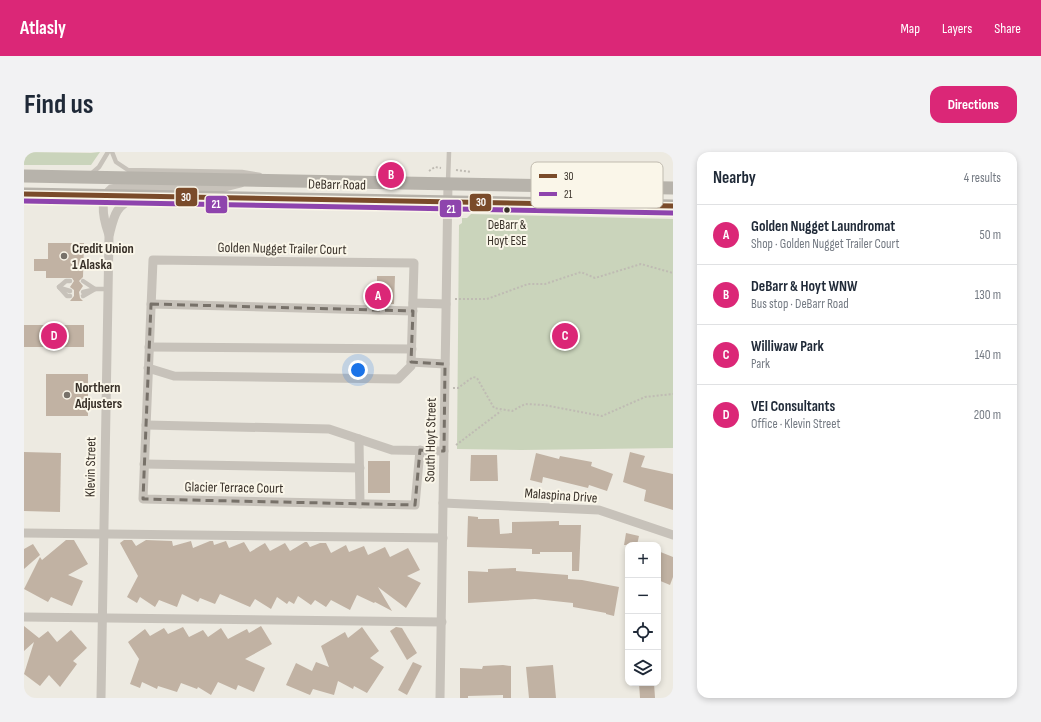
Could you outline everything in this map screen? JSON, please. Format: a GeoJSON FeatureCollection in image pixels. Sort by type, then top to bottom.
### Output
{"type":"FeatureCollection","features":[{"type":"Feature","properties":{"kind":"main road","name":"DeBarr Road"},"geometry":{"type":"LineString","coordinates":[[24,176],[531,185]]}},
{"type":"Feature","properties":{"kind":"main road","name":"DeBarr Road"},"geometry":{"type":"LineString","coordinates":[[663,188],[673,188]]}},
{"type":"Feature","properties":{"kind":"main road","name":"DeBarr Road"},"geometry":{"type":"LineString","coordinates":[[24,194],[531,203]]}},
{"type":"Feature","properties":{"kind":"main road","name":"DeBarr Road"},"geometry":{"type":"LineString","coordinates":[[663,206],[673,206]]}},
{"type":"Feature","properties":{"kind":"street"},"geometry":{"type":"LineString","coordinates":[[104,196],[111,189],[123,187],[221,188],[250,181]]}},
{"type":"Feature","properties":{"kind":"street","name":"South Hoyt Street"},"geometry":{"type":"LineString","coordinates":[[440,698],[448,183]]}},
{"type":"Feature","properties":{"kind":"street","name":"Klevin Street"},"geometry":{"type":"LineString","coordinates":[[101,698],[109,236],[105,221],[104,196]]}},
{"type":"Feature","properties":{"kind":"street","name":"Klevin Street"},"geometry":{"type":"LineString","coordinates":[[109,236],[118,208],[123,203],[141,197]]}},
{"type":"Feature","properties":{"kind":"street","name":"Golden Nugget Trailer Court"},"geometry":{"type":"LineString","coordinates":[[148,368],[153,260],[414,263],[411,362]]}},
{"type":"Feature","properties":{"kind":"street"},"geometry":{"type":"LineString","coordinates":[[151,304],[369,310],[413,307],[446,301]]}},
{"type":"Feature","properties":{"kind":"street"},"geometry":{"type":"LineString","coordinates":[[149,347],[412,349]]}},
{"type":"Feature","properties":{"kind":"street"},"geometry":{"type":"LineString","coordinates":[[148,368],[174,376],[398,379],[411,366],[411,362],[445,364]]}},
{"type":"Feature","properties":{"kind":"street","name":"Glacier Terrace Court"},"geometry":{"type":"LineString","coordinates":[[148,368],[143,499],[415,505],[420,450]]}},
{"type":"Feature","properties":{"kind":"street"},"geometry":{"type":"LineString","coordinates":[[146,425],[329,429],[392,450],[444,451]]}},
{"type":"Feature","properties":{"kind":"street"},"geometry":{"type":"LineString","coordinates":[[359,439],[360,504]]}},
{"type":"Feature","properties":{"kind":"street","name":"Glacier Terrace Court"},"geometry":{"type":"LineString","coordinates":[[144,464],[360,468]]}},
{"type":"Feature","properties":{"kind":"street","name":"Malaspina Drive"},"geometry":{"type":"LineString","coordinates":[[443,503],[599,510],[673,535]]}},
{"type":"Feature","properties":{"kind":"street"},"geometry":{"type":"LineString","coordinates":[[24,534],[103,536],[443,538]]}},
{"type":"Feature","properties":{"kind":"street"},"geometry":{"type":"LineString","coordinates":[[24,617],[442,622]]}},
{"type":"Feature","properties":{"kind":"lane"},"geometry":{"type":"LineString","coordinates":[[81,177],[95,171],[108,152]]}},
{"type":"Feature","properties":{"kind":"lane"},"geometry":{"type":"LineString","coordinates":[[112,152],[116,162],[128,170],[251,173],[275,181]]}},
{"type":"Feature","properties":{"kind":"lane"},"geometry":{"type":"LineString","coordinates":[[448,183],[449,152]]}},
{"type":"Feature","properties":{"kind":"lane"},"geometry":{"type":"LineString","coordinates":[[70,283],[59,287],[67,296],[70,294]]}},
{"type":"Feature","properties":{"kind":"lane"},"geometry":{"type":"LineString","coordinates":[[83,283],[95,289]]}},
{"type":"Feature","properties":{"kind":"lane"},"geometry":{"type":"LineString","coordinates":[[83,294],[95,289],[108,289]]}},
{"type":"Feature","properties":{"kind":"path"},"geometry":{"type":"LineString","coordinates":[[446,301],[487,299],[528,284],[545,284],[580,272],[595,278],[642,264],[673,273]]}},
{"type":"Feature","properties":{"kind":"path"},"geometry":{"type":"LineString","coordinates":[[445,388],[458,388],[473,377],[476,378],[494,408],[502,411],[512,412],[525,404],[544,405],[602,416],[645,397],[673,394]]}},
{"type":"Feature","properties":{"kind":"path"},"geometry":{"type":"LineString","coordinates":[[456,445],[502,411]]}},
{"type":"Feature","properties":{"kind":"highlighted area"},"geometry":{"type":"Polygon","coordinates":[[[151,304],[413,311],[411,362],[445,364],[444,451],[420,450],[415,505],[143,499],[151,304]]]}},
{"type":"Feature","properties":{"kind":"green space"},"geometry":{"type":"Polygon","coordinates":[[[24,152],[100,152],[91,165],[24,165],[24,152]]]}},
{"type":"Feature","properties":{"kind":"green space"},"geometry":{"type":"Polygon","coordinates":[[[471,214],[673,219],[673,448],[521,450],[457,449],[459,225],[462,223],[462,218],[467,218],[471,214]]]}},
{"type":"Feature","properties":{"kind":"building"},"geometry":{"type":"Polygon","coordinates":[[[48,243],[84,243],[83,277],[79,281],[83,286],[79,292],[80,298],[83,301],[70,301],[74,296],[74,290],[70,287],[74,281],[72,278],[46,278],[46,271],[34,271],[34,259],[48,259],[48,243]]]}},
{"type":"Feature","properties":{"kind":"building"},"geometry":{"type":"Polygon","coordinates":[[[377,276],[395,276],[394,304],[377,304],[377,276]]]}},
{"type":"Feature","properties":{"kind":"building"},"geometry":{"type":"Polygon","coordinates":[[[24,325],[84,325],[84,347],[24,347],[24,325]]]}},
{"type":"Feature","properties":{"kind":"building","name":"Northern Adjusters"},"geometry":{"type":"Polygon","coordinates":[[[46,374],[88,374],[88,416],[46,416],[46,374]]]}},
{"type":"Feature","properties":{"kind":"building"},"geometry":{"type":"Polygon","coordinates":[[[24,452],[61,453],[60,512],[24,511],[24,452]]]}},
{"type":"Feature","properties":{"kind":"building"},"geometry":{"type":"Polygon","coordinates":[[[630,452],[645,456],[641,467],[673,474],[673,510],[644,501],[646,490],[623,482],[630,452]]]}},
{"type":"Feature","properties":{"kind":"building"},"geometry":{"type":"Polygon","coordinates":[[[536,453],[559,459],[560,456],[592,462],[591,466],[613,474],[607,491],[589,485],[588,488],[543,477],[542,483],[530,480],[536,453]]]}},
{"type":"Feature","properties":{"kind":"building"},"geometry":{"type":"Polygon","coordinates":[[[471,455],[497,455],[498,481],[470,481],[471,455]]]}},
{"type":"Feature","properties":{"kind":"building"},"geometry":{"type":"Polygon","coordinates":[[[368,461],[390,461],[390,493],[368,493],[368,461]]]}},
{"type":"Feature","properties":{"kind":"building"},"geometry":{"type":"Polygon","coordinates":[[[468,516],[478,517],[478,519],[499,519],[500,534],[512,533],[512,522],[559,521],[559,525],[581,525],[579,571],[572,571],[572,552],[540,552],[540,554],[532,554],[532,549],[467,547],[468,516]]]}},
{"type":"Feature","properties":{"kind":"building"},"geometry":{"type":"Polygon","coordinates":[[[626,533],[639,536],[638,542],[625,542],[624,545],[626,533]]]}},
{"type":"Feature","properties":{"kind":"building"},"geometry":{"type":"Polygon","coordinates":[[[66,540],[74,540],[88,564],[68,575],[83,581],[72,606],[51,597],[48,602],[24,589],[40,557],[42,560],[66,540]]]}},
{"type":"Feature","properties":{"kind":"building"},"geometry":{"type":"Polygon","coordinates":[[[124,540],[132,540],[136,546],[146,540],[172,541],[173,546],[191,541],[193,548],[210,541],[213,541],[214,545],[226,541],[229,548],[244,542],[250,552],[265,543],[270,551],[285,543],[290,551],[305,542],[307,542],[310,547],[320,543],[326,543],[331,553],[346,545],[349,552],[364,546],[368,555],[385,547],[390,557],[408,548],[420,570],[407,576],[421,583],[406,608],[378,587],[392,611],[357,595],[350,610],[331,600],[326,607],[315,600],[311,605],[298,596],[294,604],[289,601],[287,604],[277,597],[271,609],[255,599],[250,607],[220,594],[215,604],[200,598],[198,602],[182,594],[177,607],[159,600],[155,607],[140,597],[137,603],[127,597],[138,576],[120,543],[124,540]]]}},
{"type":"Feature","properties":{"kind":"building"},"geometry":{"type":"Polygon","coordinates":[[[33,544],[40,555],[24,569],[24,549],[33,544]]]}},
{"type":"Feature","properties":{"kind":"building"},"geometry":{"type":"Polygon","coordinates":[[[661,552],[673,557],[673,577],[670,585],[661,581],[661,552]]]}},
{"type":"Feature","properties":{"kind":"building"},"geometry":{"type":"Polygon","coordinates":[[[516,568],[516,571],[568,575],[568,579],[619,587],[614,616],[606,613],[573,607],[573,603],[535,599],[468,603],[468,571],[488,572],[488,569],[516,568]]]}},
{"type":"Feature","properties":{"kind":"building"},"geometry":{"type":"Polygon","coordinates":[[[24,626],[39,638],[48,631],[57,642],[71,630],[87,648],[73,661],[77,664],[60,687],[49,675],[40,686],[24,674],[34,642],[24,651],[24,626]]]}},
{"type":"Feature","properties":{"kind":"building"},"geometry":{"type":"Polygon","coordinates":[[[261,626],[272,644],[245,659],[265,668],[254,692],[238,685],[236,690],[218,682],[211,695],[198,687],[197,689],[181,683],[177,692],[158,686],[157,689],[142,682],[140,688],[130,684],[139,659],[128,642],[145,629],[150,636],[164,628],[168,634],[183,627],[189,637],[203,630],[208,637],[221,628],[228,639],[247,629],[249,633],[261,626]]]}},
{"type":"Feature","properties":{"kind":"building"},"geometry":{"type":"Polygon","coordinates":[[[362,627],[379,651],[370,658],[384,667],[367,693],[354,686],[353,689],[338,681],[334,695],[313,689],[310,695],[286,685],[296,663],[312,671],[316,662],[329,667],[321,646],[345,632],[348,638],[362,627]]]}},
{"type":"Feature","properties":{"kind":"building"},"geometry":{"type":"Polygon","coordinates":[[[396,627],[402,628],[417,653],[407,660],[390,631],[396,627]]]}},
{"type":"Feature","properties":{"kind":"building"},"geometry":{"type":"Polygon","coordinates":[[[413,662],[422,666],[407,695],[398,690],[413,662]]]}},
{"type":"Feature","properties":{"kind":"building"},"geometry":{"type":"Polygon","coordinates":[[[553,665],[556,698],[529,698],[526,667],[553,665]]]}},
{"type":"Feature","properties":{"kind":"building"},"geometry":{"type":"Polygon","coordinates":[[[483,666],[511,666],[511,698],[503,698],[503,695],[468,696],[468,698],[460,698],[460,668],[482,669],[483,666]]]}},
{"type":"Feature","properties":{"kind":"building"},"geometry":{"type":"Polygon","coordinates":[[[639,686],[654,686],[655,698],[640,698],[639,686]]]}},
{"type":"Feature","properties":{"kind":"transit line","name":"30"},"geometry":{"type":"LineString","coordinates":[[24,194],[531,203]]}},
{"type":"Feature","properties":{"kind":"transit line","name":"21"},"geometry":{"type":"LineString","coordinates":[[24,201],[673,213]]}},
{"type":"Feature","properties":{"kind":"transit line","name":"30"},"geometry":{"type":"LineString","coordinates":[[663,206],[673,206]]}},
{"type":"Feature","properties":{"kind":"place","name":"DeBarr & Hoyt WNW"},"geometry":{"type":"Point","coordinates":[391,175]}},
{"type":"Feature","properties":{"kind":"place","name":"DeBarr & Hoyt ESE"},"geometry":{"type":"Point","coordinates":[507,210]}},
{"type":"Feature","properties":{"kind":"place","name":"Credit Union 1 Alaska"},"geometry":{"type":"Point","coordinates":[64,256]}},
{"type":"Feature","properties":{"kind":"place","name":"Golden Nugget Laundromat"},"geometry":{"type":"Point","coordinates":[378,296]}},
{"type":"Feature","properties":{"kind":"place","name":"VEI Consultants"},"geometry":{"type":"Point","coordinates":[54,336]}},
{"type":"Feature","properties":{"kind":"place","name":"Williwaw Park"},"geometry":{"type":"Point","coordinates":[565,336]}},
{"type":"Feature","properties":{"kind":"place","name":"Northern Adjusters"},"geometry":{"type":"Point","coordinates":[67,395]}}]}
